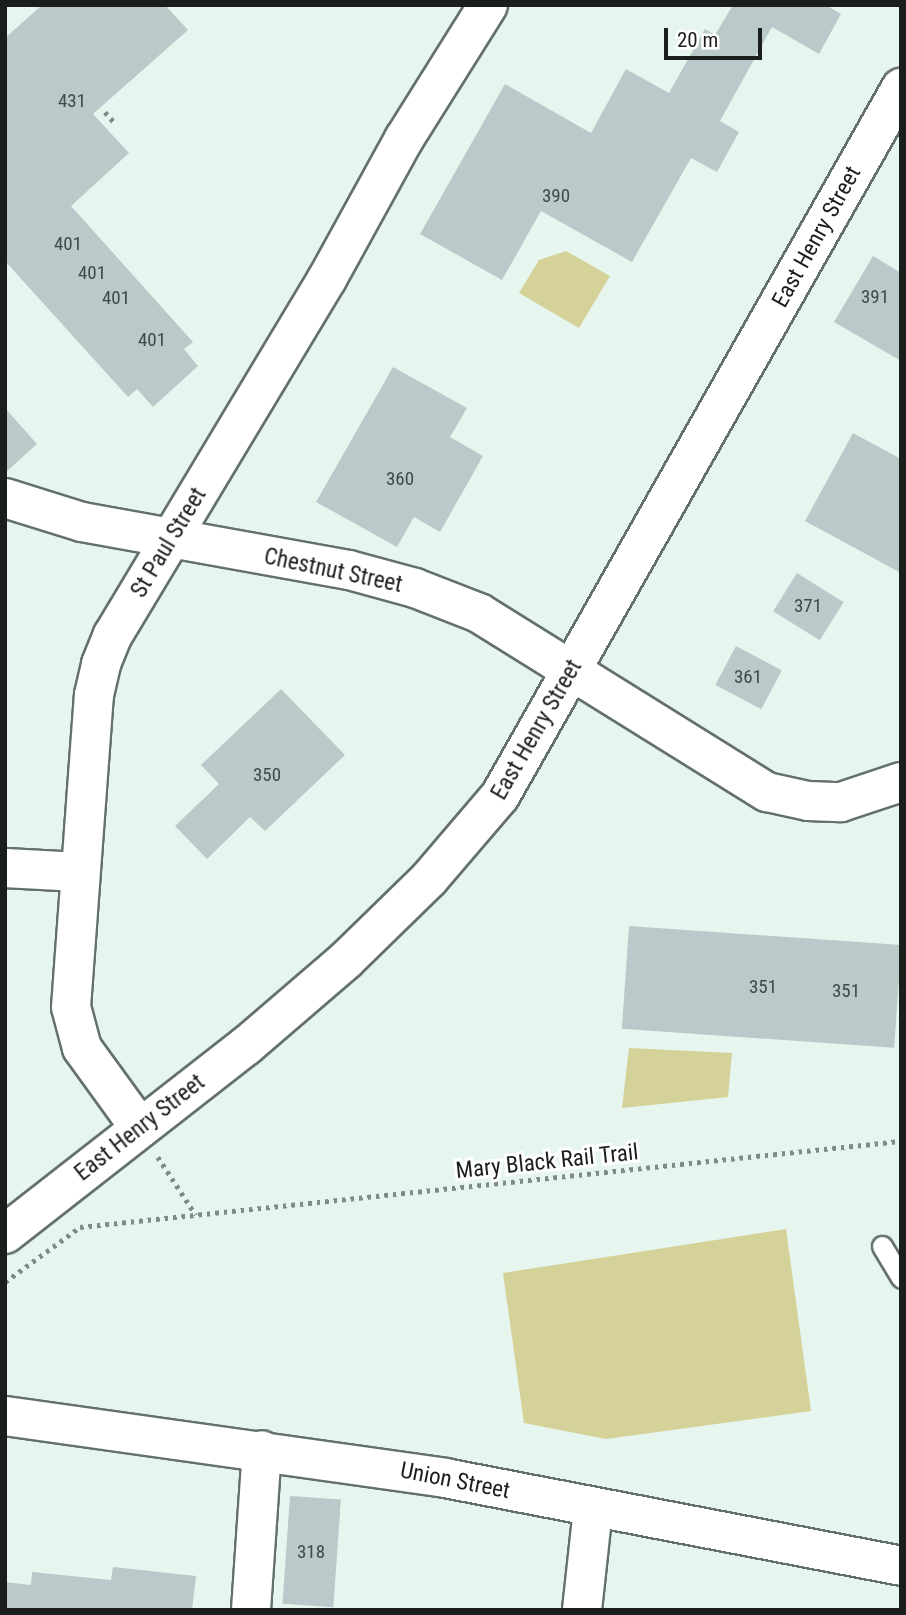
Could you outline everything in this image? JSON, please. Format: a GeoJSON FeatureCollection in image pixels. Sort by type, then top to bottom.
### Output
{"type":"FeatureCollection","features":[{"type":"Feature","properties":{"kind":"street","name":"St Paul Street"},"geometry":{"type":"LineString","coordinates":[[140,1128],[82,1048],[74,1028],[79,872],[94,695],[101,664],[113,635],[172,539],[404,139],[488,5]]}},
{"type":"Feature","properties":{"kind":"street","name":"East Henry Street"},"geometry":{"type":"LineString","coordinates":[[5,1234],[346,960],[429,879],[500,796],[901,88]]}},
{"type":"Feature","properties":{"kind":"street","name":"Chestnut Street"},"geometry":{"type":"LineString","coordinates":[[5,498],[52,515],[349,570],[415,588],[480,613],[767,792],[808,801],[841,802],[901,782]]}},
{"type":"Feature","properties":{"kind":"street"},"geometry":{"type":"LineString","coordinates":[[5,868],[79,872]]}},
{"type":"Feature","properties":{"kind":"street","name":"Union Street"},"geometry":{"type":"LineString","coordinates":[[5,1416],[262,1450],[445,1478],[593,1509],[901,1566]]}},
{"type":"Feature","properties":{"kind":"street"},"geometry":{"type":"LineString","coordinates":[[251,1610],[262,1450]]}},
{"type":"Feature","properties":{"kind":"street"},"geometry":{"type":"LineString","coordinates":[[582,1610],[593,1509]]}},
{"type":"Feature","properties":{"kind":"lane"},"geometry":{"type":"LineString","coordinates":[[882,1246],[901,1278]]}},
{"type":"Feature","properties":{"kind":"path"},"geometry":{"type":"LineString","coordinates":[[105,112],[115,122]]}},
{"type":"Feature","properties":{"kind":"path"},"geometry":{"type":"LineString","coordinates":[[140,1128],[196,1215]]}},
{"type":"Feature","properties":{"kind":"path","name":"Mary Black Rail Trail"},"geometry":{"type":"LineString","coordinates":[[5,1282],[80,1227],[901,1141]]}},
{"type":"Feature","properties":{"kind":"shaded area"},"geometry":{"type":"Polygon","coordinates":[[[566,251],[610,276],[579,328],[519,293],[539,260],[566,251]]]}},
{"type":"Feature","properties":{"kind":"shaded area"},"geometry":{"type":"Polygon","coordinates":[[[629,1048],[732,1053],[728,1097],[622,1108],[629,1048]]]}},
{"type":"Feature","properties":{"kind":"shaded area"},"geometry":{"type":"Polygon","coordinates":[[[786,1229],[811,1411],[606,1439],[524,1423],[503,1273],[786,1229]]]}},
{"type":"Feature","properties":{"kind":"building"},"geometry":{"type":"Polygon","coordinates":[[[42,5],[165,5],[188,30],[93,114],[129,153],[71,206],[193,342],[184,349],[198,366],[153,407],[137,389],[128,397],[5,261],[5,38],[42,5]]]}},
{"type":"Feature","properties":{"kind":"building"},"geometry":{"type":"Polygon","coordinates":[[[733,5],[826,5],[841,14],[819,54],[772,27],[720,121],[739,132],[717,172],[691,158],[632,262],[541,211],[502,280],[420,234],[505,84],[591,133],[626,69],[669,93],[705,29],[715,35],[733,5]]]}},
{"type":"Feature","properties":{"kind":"building"},"geometry":{"type":"Polygon","coordinates":[[[873,256],[901,273],[901,361],[834,322],[873,256]]]}},
{"type":"Feature","properties":{"kind":"building"},"geometry":{"type":"Polygon","coordinates":[[[393,367],[467,408],[450,437],[483,456],[440,532],[414,517],[397,547],[316,502],[393,367]]]}},
{"type":"Feature","properties":{"kind":"building"},"geometry":{"type":"Polygon","coordinates":[[[5,408],[37,444],[5,473],[5,408]]]}},
{"type":"Feature","properties":{"kind":"building"},"geometry":{"type":"Polygon","coordinates":[[[853,433],[901,459],[901,573],[805,521],[853,433]]]}},
{"type":"Feature","properties":{"kind":"building"},"geometry":{"type":"Polygon","coordinates":[[[797,573],[844,602],[820,640],[773,611],[797,573]]]}},
{"type":"Feature","properties":{"kind":"building"},"geometry":{"type":"Polygon","coordinates":[[[736,646],[782,670],[761,709],[715,685],[736,646]]]}},
{"type":"Feature","properties":{"kind":"building"},"geometry":{"type":"Polygon","coordinates":[[[281,689],[345,755],[265,831],[250,817],[207,859],[175,826],[219,784],[201,765],[281,689]]]}},
{"type":"Feature","properties":{"kind":"building"},"geometry":{"type":"Polygon","coordinates":[[[629,926],[901,945],[894,1048],[622,1029],[629,926]]]}},
{"type":"Feature","properties":{"kind":"building"},"geometry":{"type":"Polygon","coordinates":[[[290,1496],[341,1500],[333,1607],[282,1604],[290,1496]]]}},
{"type":"Feature","properties":{"kind":"building"},"geometry":{"type":"Polygon","coordinates":[[[113,1567],[196,1576],[192,1610],[5,1610],[5,1582],[31,1585],[32,1572],[111,1580],[113,1567]]]}}]}
